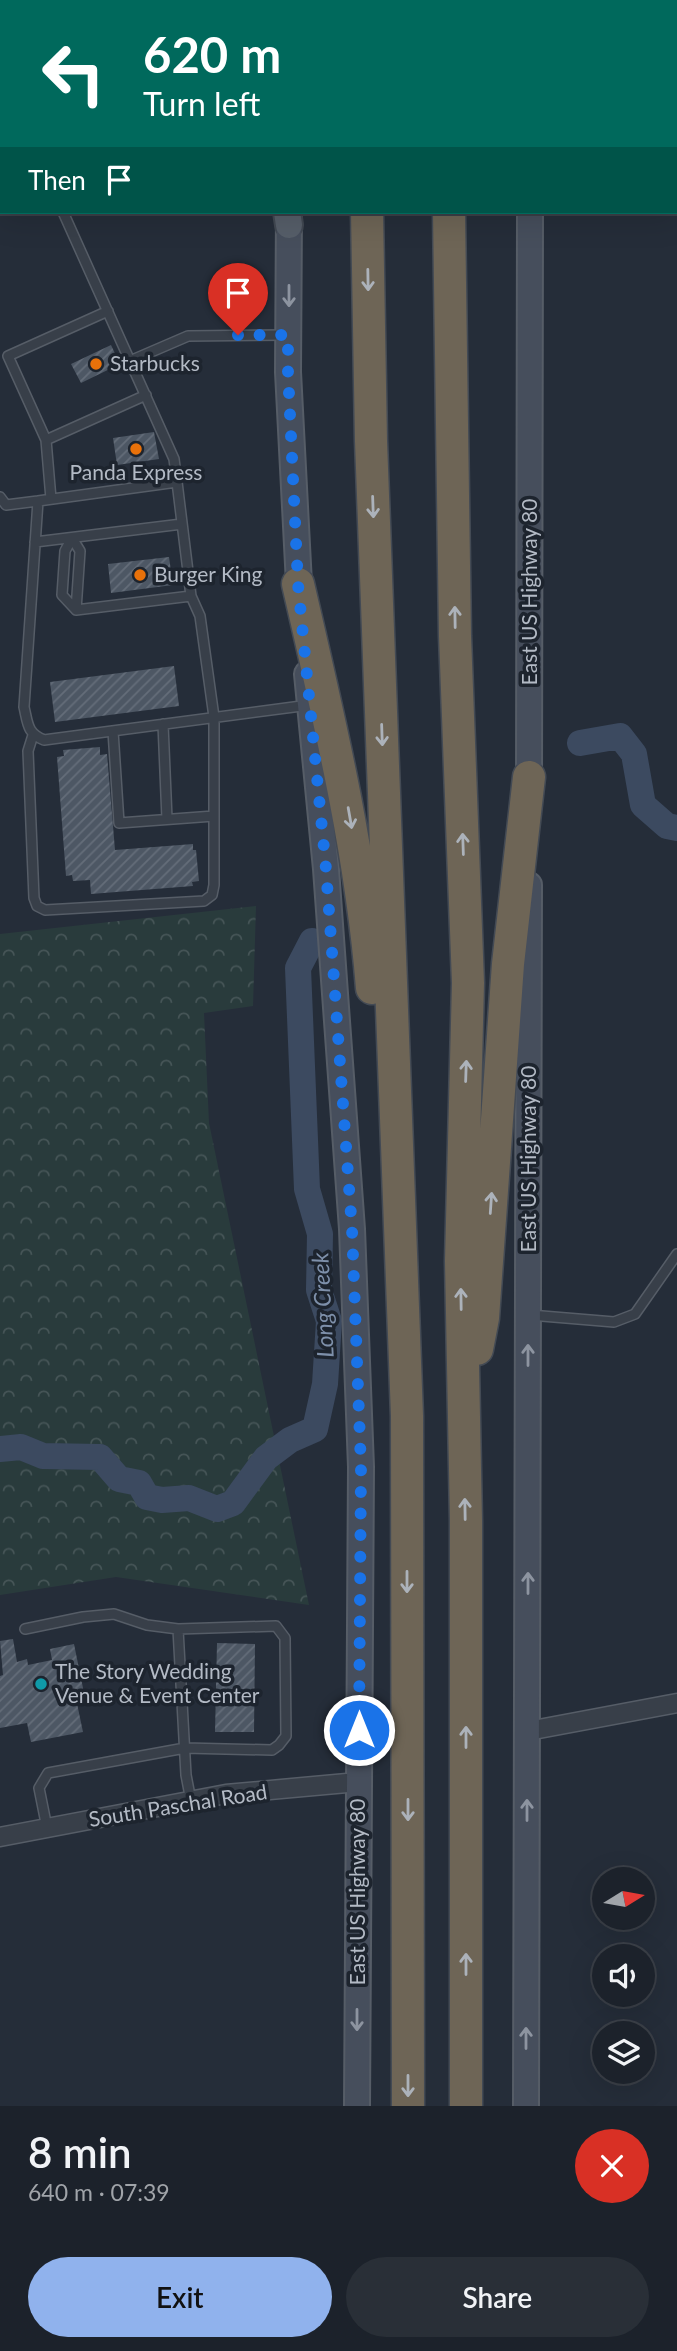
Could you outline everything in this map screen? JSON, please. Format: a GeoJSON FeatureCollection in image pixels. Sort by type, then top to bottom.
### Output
{"type":"FeatureCollection","features":[{"type":"Feature","properties":{"kind":"highway"},"geometry":{"type":"LineString","coordinates":[[367,214],[371,441],[407,1416],[408,2106]]}},
{"type":"Feature","properties":{"kind":"highway"},"geometry":{"type":"LineString","coordinates":[[449,214],[455,636],[468,984],[461,1261],[466,2106]]}},
{"type":"Feature","properties":{"kind":"highway"},"geometry":{"type":"LineString","coordinates":[[298,584],[341,772],[358,863],[370,969],[407,1416]]}},
{"type":"Feature","properties":{"kind":"highway"},"geometry":{"type":"LineString","coordinates":[[464,1416],[483,1318],[508,964],[529,776]]}},
{"type":"Feature","properties":{"kind":"main road","name":"East US Highway 80"},"geometry":{"type":"LineString","coordinates":[[526,2106],[530,214]]}},
{"type":"Feature","properties":{"kind":"main road","name":"East US Highway 80"},"geometry":{"type":"LineString","coordinates":[[290,215],[288,372],[298,584],[326,869],[352,1229],[361,1467],[357,2106]]}},
{"type":"Feature","properties":{"kind":"street"},"geometry":{"type":"LineString","coordinates":[[528,1731],[677,1703]]}},
{"type":"Feature","properties":{"kind":"street","name":"South Paschal Road"},"geometry":{"type":"LineString","coordinates":[[0,1836],[226,1794],[358,1782]]}},
{"type":"Feature","properties":{"kind":"lane"},"geometry":{"type":"LineString","coordinates":[[33,735],[27,751],[34,898],[37,906],[46,910],[204,901],[212,895],[215,885],[214,717],[200,616],[191,596],[174,459],[64,214]]}},
{"type":"Feature","properties":{"kind":"lane"},"geometry":{"type":"LineString","coordinates":[[51,499],[46,440],[8,356],[108,311]]}},
{"type":"Feature","properties":{"kind":"lane"},"geometry":{"type":"LineString","coordinates":[[130,361],[188,336],[288,335]]}},
{"type":"Feature","properties":{"kind":"lane"},"geometry":{"type":"LineString","coordinates":[[46,440],[146,395]]}},
{"type":"Feature","properties":{"kind":"lane"},"geometry":{"type":"LineString","coordinates":[[0,497],[6,505],[177,482]]}},
{"type":"Feature","properties":{"kind":"lane"},"geometry":{"type":"LineString","coordinates":[[38,501],[24,707],[33,735],[44,740],[309,705]]}},
{"type":"Feature","properties":{"kind":"lane"},"geometry":{"type":"LineString","coordinates":[[35,542],[183,524]]}},
{"type":"Feature","properties":{"kind":"lane"},"geometry":{"type":"LineString","coordinates":[[72,537],[80,551],[76,610]]}},
{"type":"Feature","properties":{"kind":"lane"},"geometry":{"type":"LineString","coordinates":[[72,537],[65,551],[62,595],[76,610]]}},
{"type":"Feature","properties":{"kind":"lane"},"geometry":{"type":"LineString","coordinates":[[76,610],[191,596]]}},
{"type":"Feature","properties":{"kind":"lane"},"geometry":{"type":"LineString","coordinates":[[163,724],[167,819]]}},
{"type":"Feature","properties":{"kind":"lane"},"geometry":{"type":"LineString","coordinates":[[113,731],[119,823],[214,816]]}},
{"type":"Feature","properties":{"kind":"lane"},"geometry":{"type":"LineString","coordinates":[[528,1315],[614,1322],[635,1314],[677,1254]]}},
{"type":"Feature","properties":{"kind":"lane"},"geometry":{"type":"LineString","coordinates":[[25,1629],[83,1617],[114,1614],[147,1625],[178,1629],[276,1626],[285,1638],[286,1736],[279,1745],[272,1750],[185,1748],[48,1773],[39,1788],[47,1828]]}},
{"type":"Feature","properties":{"kind":"lane"},"geometry":{"type":"LineString","coordinates":[[178,1629],[191,1801]]}},
{"type":"Feature","properties":{"kind":"green space"},"geometry":{"type":"Polygon","coordinates":[[[256,906],[253,1006],[204,1013],[209,1123],[309,1605],[116,1577],[0,1595],[0,934],[256,906]]]}},
{"type":"Feature","properties":{"kind":"building","name":"Starbucks"},"geometry":{"type":"Polygon","coordinates":[[[111,345],[120,364],[81,383],[71,364],[111,345]]]}},
{"type":"Feature","properties":{"kind":"building","name":"Panda Express"},"geometry":{"type":"Polygon","coordinates":[[[154,432],[159,459],[117,465],[113,438],[154,432]]]}},
{"type":"Feature","properties":{"kind":"building","name":"Burger King"},"geometry":{"type":"Polygon","coordinates":[[[169,557],[173,585],[111,593],[108,564],[169,557]]]}},
{"type":"Feature","properties":{"kind":"building"},"geometry":{"type":"Polygon","coordinates":[[[174,666],[179,706],[55,722],[50,682],[174,666]]]}},
{"type":"Feature","properties":{"kind":"building"},"geometry":{"type":"Polygon","coordinates":[[[100,747],[100,755],[107,754],[115,850],[193,844],[199,881],[192,882],[193,886],[91,894],[90,880],[73,881],[72,875],[66,876],[57,757],[64,756],[63,750],[100,747]]]}},
{"type":"Feature","properties":{"kind":"building","name":"The Story Wedding Venue & Event Center"},"geometry":{"type":"Polygon","coordinates":[[[13,1639],[17,1662],[27,1659],[28,1665],[52,1660],[50,1649],[74,1644],[84,1693],[75,1694],[83,1732],[31,1742],[27,1723],[0,1728],[0,1676],[3,1675],[0,1641],[13,1639]]]}},
{"type":"Feature","properties":{"kind":"building"},"geometry":{"type":"Polygon","coordinates":[[[217,1643],[255,1644],[254,1732],[215,1732],[217,1643]]]}},
{"type":"Feature","properties":{"kind":"waterway","name":"Long Creek"},"geometry":{"type":"LineString","coordinates":[[580,743],[620,736],[634,754],[643,805],[667,826],[677,828]]}},
{"type":"Feature","properties":{"kind":"waterway","name":"Long Creek"},"geometry":{"type":"LineString","coordinates":[[0,1449],[21,1447],[43,1456],[100,1457],[119,1479],[139,1483],[147,1497],[162,1500],[189,1498],[217,1509],[233,1503],[266,1458],[290,1440],[315,1429],[325,1384],[329,1321],[319,1290],[320,1234],[307,1189],[298,968],[312,941]]}},
{"type":"Feature","properties":{"kind":"place","name":"Starbucks"},"geometry":{"type":"Point","coordinates":[96,364]}},
{"type":"Feature","properties":{"kind":"place","name":"Panda Express"},"geometry":{"type":"Point","coordinates":[136,449]}},
{"type":"Feature","properties":{"kind":"place","name":"Burger King"},"geometry":{"type":"Point","coordinates":[140,575]}},
{"type":"Feature","properties":{"kind":"place","name":"The Story Wedding Venue & Event Center"},"geometry":{"type":"Point","coordinates":[41,1684]}},
{"type":"Feature","properties":{"kind":"route"},"geometry":{"type":"LineString","coordinates":[[238,335],[288,335],[298,584],[326,869],[352,1229],[361,1467],[359,1730]]}}]}
